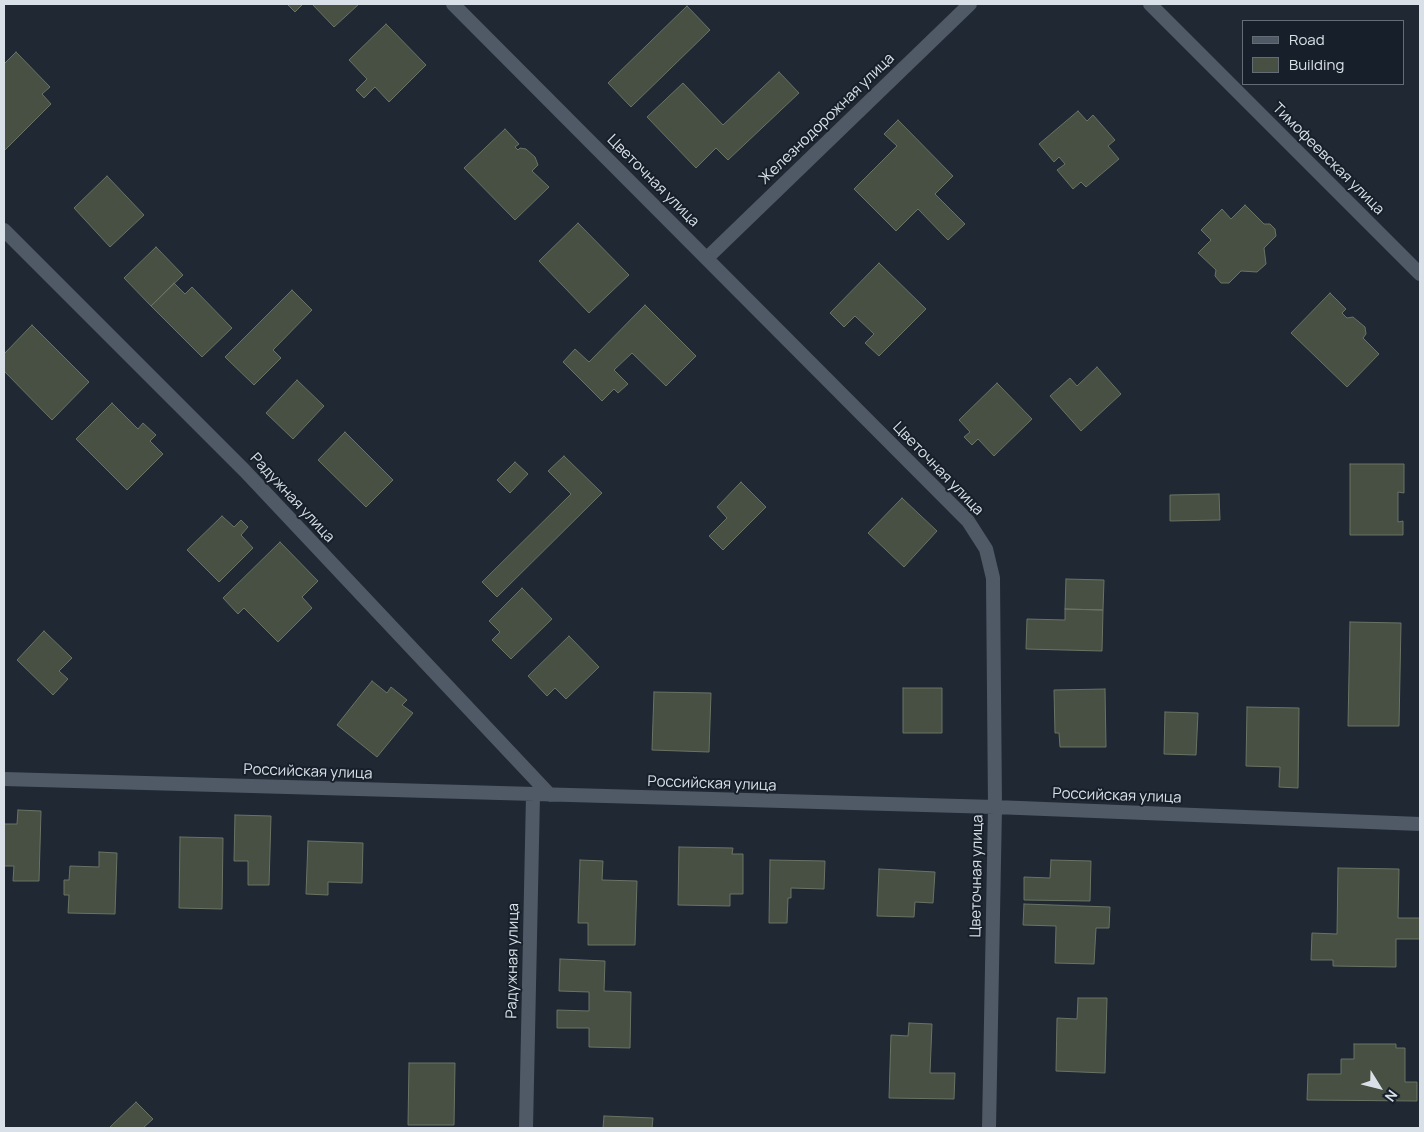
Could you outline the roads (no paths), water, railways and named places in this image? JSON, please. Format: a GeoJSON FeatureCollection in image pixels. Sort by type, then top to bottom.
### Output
{"type":"FeatureCollection","features":[{"type":"Feature","properties":{"kind":"street","name":"Цветочная улица"},"geometry":{"type":"LineString","coordinates":[[453,4],[968,521],[986,549],[992,578],[995,807],[988,1128]]}},
{"type":"Feature","properties":{"kind":"street","name":"Железнодорожная улица"},"geometry":{"type":"LineString","coordinates":[[706,258],[970,4]]}},
{"type":"Feature","properties":{"kind":"street","name":"Тимофеевская улица"},"geometry":{"type":"LineString","coordinates":[[1150,4],[1420,274]]}},
{"type":"Feature","properties":{"kind":"street","name":"Радужная улица"},"geometry":{"type":"LineString","coordinates":[[4,230],[245,472],[550,796]]}},
{"type":"Feature","properties":{"kind":"street","name":"Российская улица"},"geometry":{"type":"LineString","coordinates":[[4,779],[550,796],[995,807],[1420,824]]}},
{"type":"Feature","properties":{"kind":"street","name":"Радужная улица"},"geometry":{"type":"LineString","coordinates":[[526,1128],[533,795]]}}]}
